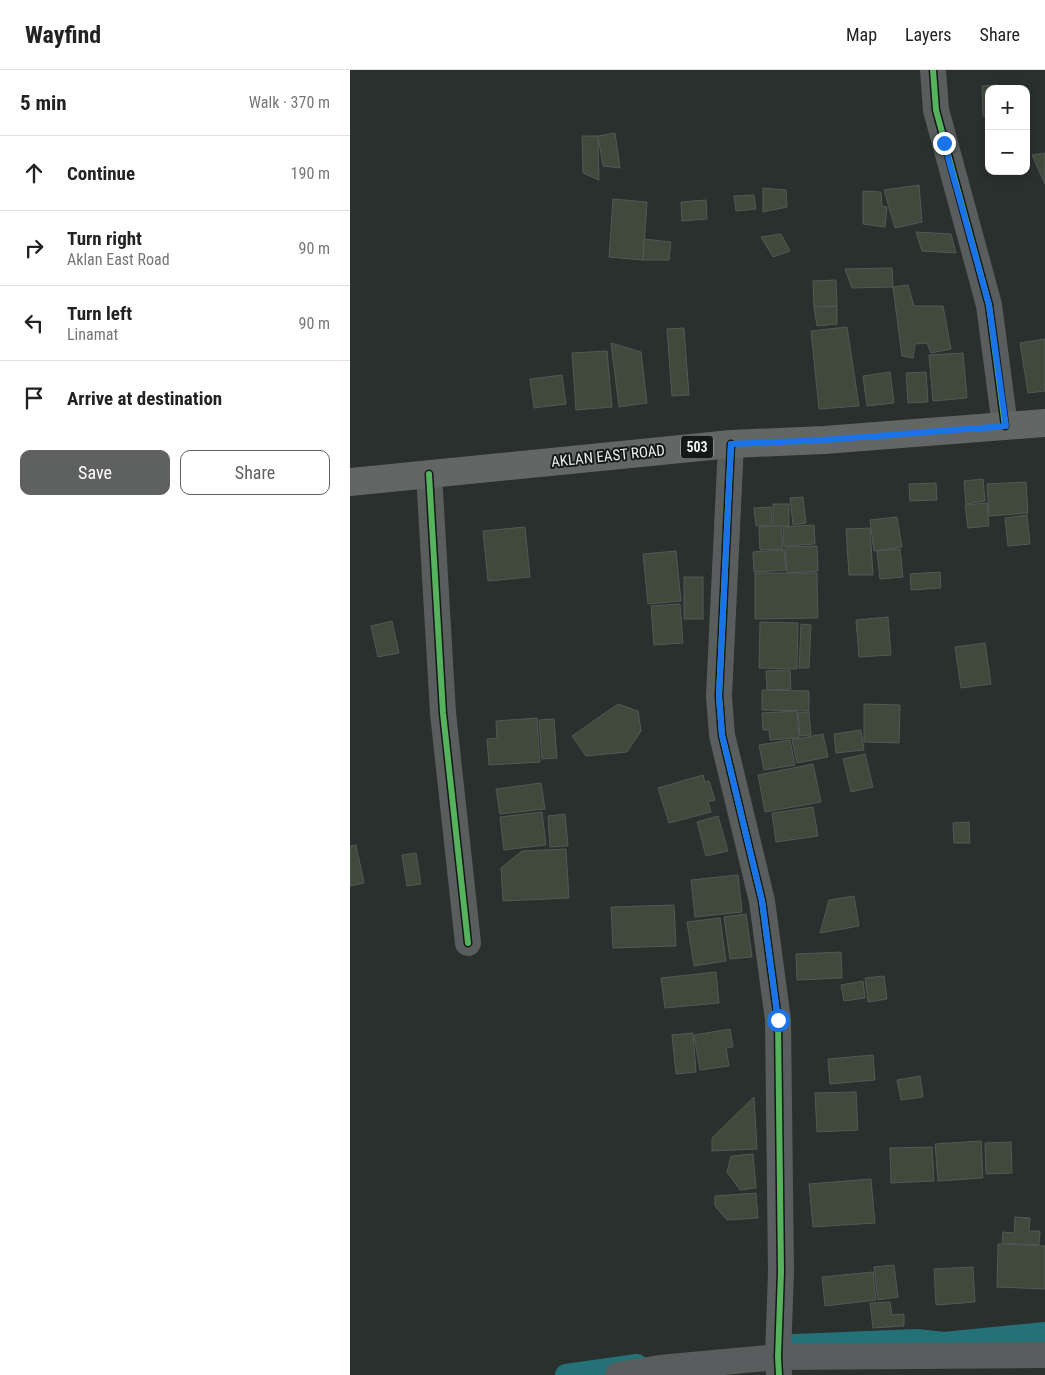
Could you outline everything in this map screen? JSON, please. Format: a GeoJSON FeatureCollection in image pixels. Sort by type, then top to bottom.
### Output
{"type":"FeatureCollection","features":[{"type":"Feature","properties":{"kind":"main road","name":"AKLAN EAST ROAD"},"geometry":{"type":"LineString","coordinates":[[350,482],[731,444],[824,440],[1045,423]]}},
{"type":"Feature","properties":{"kind":"street"},"geometry":{"type":"LineString","coordinates":[[933,70],[936,110],[989,305],[1006,426]]}},
{"type":"Feature","properties":{"kind":"street"},"geometry":{"type":"LineString","coordinates":[[731,444],[719,696],[722,735],[762,901],[778,1020],[781,1272],[779,1366]]}},
{"type":"Feature","properties":{"kind":"street"},"geometry":{"type":"LineString","coordinates":[[429,474],[443,713],[468,943]]}},
{"type":"Feature","properties":{"kind":"street"},"geometry":{"type":"LineString","coordinates":[[618,1375],[660,1368],[779,1366],[1045,1355]]}},
{"type":"Feature","properties":{"kind":"building"},"geometry":{"type":"Polygon","coordinates":[[[982,86],[985,86],[985,117],[983,116],[982,86]]]}},
{"type":"Feature","properties":{"kind":"building"},"geometry":{"type":"Polygon","coordinates":[[[615,133],[620,168],[603,166],[598,136],[615,133]]]}},
{"type":"Feature","properties":{"kind":"building"},"geometry":{"type":"Polygon","coordinates":[[[582,136],[598,136],[599,180],[583,173],[582,136]]]}},
{"type":"Feature","properties":{"kind":"building"},"geometry":{"type":"Polygon","coordinates":[[[1045,153],[1045,184],[1032,155],[1045,153]]]}},
{"type":"Feature","properties":{"kind":"building"},"geometry":{"type":"Polygon","coordinates":[[[919,185],[922,222],[895,228],[884,190],[919,185]]]}},
{"type":"Feature","properties":{"kind":"building"},"geometry":{"type":"Polygon","coordinates":[[[763,188],[786,190],[787,207],[763,212],[763,188]]]}},
{"type":"Feature","properties":{"kind":"building"},"geometry":{"type":"Polygon","coordinates":[[[863,191],[881,192],[882,206],[887,207],[885,227],[863,224],[863,191]]]}},
{"type":"Feature","properties":{"kind":"building"},"geometry":{"type":"Polygon","coordinates":[[[754,195],[756,209],[736,211],[734,196],[754,195]]]}},
{"type":"Feature","properties":{"kind":"building"},"geometry":{"type":"Polygon","coordinates":[[[613,199],[647,202],[643,260],[609,257],[613,199]]]}},
{"type":"Feature","properties":{"kind":"building"},"geometry":{"type":"Polygon","coordinates":[[[706,200],[707,219],[682,221],[681,202],[706,200]]]}},
{"type":"Feature","properties":{"kind":"building"},"geometry":{"type":"Polygon","coordinates":[[[916,232],[951,234],[956,253],[922,251],[916,232]]]}},
{"type":"Feature","properties":{"kind":"building"},"geometry":{"type":"Polygon","coordinates":[[[781,234],[790,251],[773,257],[761,237],[781,234]]]}},
{"type":"Feature","properties":{"kind":"building"},"geometry":{"type":"Polygon","coordinates":[[[644,239],[671,242],[669,260],[643,260],[644,239]]]}},
{"type":"Feature","properties":{"kind":"building"},"geometry":{"type":"Polygon","coordinates":[[[892,268],[893,287],[852,288],[845,269],[892,268]]]}},
{"type":"Feature","properties":{"kind":"building"},"geometry":{"type":"Polygon","coordinates":[[[836,280],[837,306],[814,307],[813,281],[836,280]]]}},
{"type":"Feature","properties":{"kind":"building"},"geometry":{"type":"Polygon","coordinates":[[[908,285],[914,306],[943,306],[951,349],[931,353],[927,343],[915,344],[913,358],[902,356],[893,287],[908,285]]]}},
{"type":"Feature","properties":{"kind":"building"},"geometry":{"type":"Polygon","coordinates":[[[837,306],[837,324],[817,326],[814,307],[837,306]]]}},
{"type":"Feature","properties":{"kind":"building"},"geometry":{"type":"Polygon","coordinates":[[[847,327],[859,406],[819,409],[811,331],[847,327]]]}},
{"type":"Feature","properties":{"kind":"building"},"geometry":{"type":"Polygon","coordinates":[[[684,328],[689,395],[672,396],[667,329],[684,328]]]}},
{"type":"Feature","properties":{"kind":"building"},"geometry":{"type":"Polygon","coordinates":[[[1045,339],[1045,391],[1028,393],[1020,343],[1045,339]]]}},
{"type":"Feature","properties":{"kind":"building"},"geometry":{"type":"Polygon","coordinates":[[[611,343],[641,352],[647,403],[619,407],[611,343]]]}},
{"type":"Feature","properties":{"kind":"building"},"geometry":{"type":"Polygon","coordinates":[[[607,351],[612,407],[576,410],[572,353],[607,351]]]}},
{"type":"Feature","properties":{"kind":"building"},"geometry":{"type":"Polygon","coordinates":[[[963,353],[967,398],[933,401],[929,355],[963,353]]]}},
{"type":"Feature","properties":{"kind":"building"},"geometry":{"type":"Polygon","coordinates":[[[890,372],[894,403],[867,406],[863,376],[890,372]]]}},
{"type":"Feature","properties":{"kind":"building"},"geometry":{"type":"Polygon","coordinates":[[[926,372],[928,402],[908,403],[906,373],[926,372]]]}},
{"type":"Feature","properties":{"kind":"building"},"geometry":{"type":"Polygon","coordinates":[[[562,375],[566,404],[534,408],[530,379],[562,375]]]}},
{"type":"Feature","properties":{"kind":"building"},"geometry":{"type":"Polygon","coordinates":[[[983,479],[985,501],[966,504],[964,481],[983,479]]]}},
{"type":"Feature","properties":{"kind":"building"},"geometry":{"type":"Polygon","coordinates":[[[1026,482],[1028,513],[989,516],[987,484],[1026,482]]]}},
{"type":"Feature","properties":{"kind":"building"},"geometry":{"type":"Polygon","coordinates":[[[936,483],[937,500],[910,501],[909,484],[936,483]]]}},
{"type":"Feature","properties":{"kind":"building"},"geometry":{"type":"Polygon","coordinates":[[[803,497],[806,523],[793,525],[790,498],[803,497]]]}},
{"type":"Feature","properties":{"kind":"building"},"geometry":{"type":"Polygon","coordinates":[[[987,503],[989,526],[968,528],[965,505],[987,503]]]}},
{"type":"Feature","properties":{"kind":"building"},"geometry":{"type":"Polygon","coordinates":[[[773,504],[789,504],[789,526],[773,526],[773,504]]]}},
{"type":"Feature","properties":{"kind":"building"},"geometry":{"type":"Polygon","coordinates":[[[771,507],[772,525],[756,526],[754,508],[771,507]]]}},
{"type":"Feature","properties":{"kind":"building"},"geometry":{"type":"Polygon","coordinates":[[[1027,515],[1030,544],[1008,546],[1005,518],[1027,515]]]}},
{"type":"Feature","properties":{"kind":"building"},"geometry":{"type":"Polygon","coordinates":[[[897,517],[902,547],[874,551],[870,520],[897,517]]]}},
{"type":"Feature","properties":{"kind":"building"},"geometry":{"type":"Polygon","coordinates":[[[814,525],[815,544],[784,546],[783,527],[814,525]]]}},
{"type":"Feature","properties":{"kind":"building"},"geometry":{"type":"Polygon","coordinates":[[[781,526],[783,549],[760,550],[759,527],[781,526]]]}},
{"type":"Feature","properties":{"kind":"building"},"geometry":{"type":"Polygon","coordinates":[[[525,527],[530,577],[488,581],[483,531],[525,527]]]}},
{"type":"Feature","properties":{"kind":"building"},"geometry":{"type":"Polygon","coordinates":[[[870,528],[873,575],[849,575],[846,529],[870,528]]]}},
{"type":"Feature","properties":{"kind":"building"},"geometry":{"type":"Polygon","coordinates":[[[817,546],[818,571],[787,573],[785,547],[817,546]]]}},
{"type":"Feature","properties":{"kind":"building"},"geometry":{"type":"Polygon","coordinates":[[[900,549],[903,577],[880,579],[877,551],[900,549]]]}},
{"type":"Feature","properties":{"kind":"building"},"geometry":{"type":"Polygon","coordinates":[[[784,550],[786,570],[754,572],[753,552],[784,550]]]}},
{"type":"Feature","properties":{"kind":"building"},"geometry":{"type":"Polygon","coordinates":[[[676,551],[681,601],[648,604],[643,554],[676,551]]]}},
{"type":"Feature","properties":{"kind":"building"},"geometry":{"type":"Polygon","coordinates":[[[940,572],[941,588],[911,590],[910,574],[940,572]]]}},
{"type":"Feature","properties":{"kind":"building"},"geometry":{"type":"Polygon","coordinates":[[[755,573],[817,573],[818,618],[755,619],[755,573]]]}},
{"type":"Feature","properties":{"kind":"building"},"geometry":{"type":"Polygon","coordinates":[[[684,577],[703,577],[703,619],[684,619],[684,577]]]}},
{"type":"Feature","properties":{"kind":"building"},"geometry":{"type":"Polygon","coordinates":[[[680,604],[683,643],[654,645],[651,606],[680,604]]]}},
{"type":"Feature","properties":{"kind":"building"},"geometry":{"type":"Polygon","coordinates":[[[888,617],[891,655],[859,657],[856,620],[888,617]]]}},
{"type":"Feature","properties":{"kind":"building"},"geometry":{"type":"Polygon","coordinates":[[[392,621],[399,653],[378,657],[371,626],[392,621]]]}},
{"type":"Feature","properties":{"kind":"building"},"geometry":{"type":"Polygon","coordinates":[[[760,622],[798,623],[797,669],[759,668],[760,622]]]}},
{"type":"Feature","properties":{"kind":"building"},"geometry":{"type":"Polygon","coordinates":[[[801,624],[811,625],[809,668],[799,668],[801,624]]]}},
{"type":"Feature","properties":{"kind":"building"},"geometry":{"type":"Polygon","coordinates":[[[985,643],[991,684],[961,688],[955,647],[985,643]]]}},
{"type":"Feature","properties":{"kind":"building"},"geometry":{"type":"Polygon","coordinates":[[[790,670],[791,689],[767,690],[766,671],[790,670]]]}},
{"type":"Feature","properties":{"kind":"building"},"geometry":{"type":"Polygon","coordinates":[[[762,690],[809,691],[809,711],[762,710],[762,690]]]}},
{"type":"Feature","properties":{"kind":"building"},"geometry":{"type":"Polygon","coordinates":[[[618,704],[638,711],[641,731],[627,752],[586,756],[572,736],[618,704]]]}},
{"type":"Feature","properties":{"kind":"building"},"geometry":{"type":"Polygon","coordinates":[[[864,704],[900,705],[899,743],[864,742],[864,704]]]}},
{"type":"Feature","properties":{"kind":"building"},"geometry":{"type":"Polygon","coordinates":[[[797,711],[799,738],[770,740],[769,730],[763,730],[762,713],[797,711]]]}},
{"type":"Feature","properties":{"kind":"building"},"geometry":{"type":"Polygon","coordinates":[[[809,712],[811,735],[800,736],[798,713],[809,712]]]}},
{"type":"Feature","properties":{"kind":"building"},"geometry":{"type":"Polygon","coordinates":[[[537,718],[540,762],[489,765],[487,739],[497,738],[496,721],[537,718]]]}},
{"type":"Feature","properties":{"kind":"building"},"geometry":{"type":"Polygon","coordinates":[[[554,719],[557,758],[542,759],[539,720],[554,719]]]}},
{"type":"Feature","properties":{"kind":"building"},"geometry":{"type":"Polygon","coordinates":[[[861,730],[864,750],[836,753],[834,734],[861,730]]]}},
{"type":"Feature","properties":{"kind":"building"},"geometry":{"type":"Polygon","coordinates":[[[823,734],[828,757],[797,763],[792,740],[823,734]]]}},
{"type":"Feature","properties":{"kind":"building"},"geometry":{"type":"Polygon","coordinates":[[[790,740],[795,765],[764,770],[759,745],[790,740]]]}},
{"type":"Feature","properties":{"kind":"building"},"geometry":{"type":"Polygon","coordinates":[[[865,754],[873,787],[851,792],[843,759],[865,754]]]}},
{"type":"Feature","properties":{"kind":"building"},"geometry":{"type":"Polygon","coordinates":[[[813,764],[821,802],[765,812],[758,775],[813,764]]]}},
{"type":"Feature","properties":{"kind":"building"},"geometry":{"type":"Polygon","coordinates":[[[703,775],[705,782],[709,781],[715,800],[708,802],[711,812],[669,823],[658,788],[703,775]]]}},
{"type":"Feature","properties":{"kind":"building"},"geometry":{"type":"Polygon","coordinates":[[[541,783],[545,809],[500,814],[496,789],[541,783]]]}},
{"type":"Feature","properties":{"kind":"building"},"geometry":{"type":"Polygon","coordinates":[[[813,807],[818,836],[776,842],[772,813],[813,807]]]}},
{"type":"Feature","properties":{"kind":"building"},"geometry":{"type":"Polygon","coordinates":[[[542,812],[546,845],[504,850],[500,817],[542,812]]]}},
{"type":"Feature","properties":{"kind":"building"},"geometry":{"type":"Polygon","coordinates":[[[565,814],[568,846],[550,847],[548,816],[565,814]]]}},
{"type":"Feature","properties":{"kind":"building"},"geometry":{"type":"Polygon","coordinates":[[[718,816],[728,851],[706,856],[697,822],[718,816]]]}},
{"type":"Feature","properties":{"kind":"building"},"geometry":{"type":"Polygon","coordinates":[[[969,822],[970,843],[954,843],[953,823],[969,822]]]}},
{"type":"Feature","properties":{"kind":"building"},"geometry":{"type":"Polygon","coordinates":[[[356,845],[364,883],[350,886],[350,846],[356,845]]]}},
{"type":"Feature","properties":{"kind":"building"},"geometry":{"type":"Polygon","coordinates":[[[566,849],[569,898],[503,901],[501,868],[522,851],[566,849]]]}},
{"type":"Feature","properties":{"kind":"building"},"geometry":{"type":"Polygon","coordinates":[[[416,853],[421,884],[407,886],[402,855],[416,853]]]}},
{"type":"Feature","properties":{"kind":"building"},"geometry":{"type":"Polygon","coordinates":[[[738,875],[742,912],[695,917],[691,880],[738,875]]]}},
{"type":"Feature","properties":{"kind":"building"},"geometry":{"type":"Polygon","coordinates":[[[854,896],[859,926],[820,933],[829,900],[854,896]]]}},
{"type":"Feature","properties":{"kind":"building"},"geometry":{"type":"Polygon","coordinates":[[[674,905],[676,946],[613,948],[611,907],[674,905]]]}},
{"type":"Feature","properties":{"kind":"building"},"geometry":{"type":"Polygon","coordinates":[[[746,914],[752,957],[730,959],[724,917],[746,914]]]}},
{"type":"Feature","properties":{"kind":"building"},"geometry":{"type":"Polygon","coordinates":[[[720,918],[726,961],[694,966],[687,922],[720,918]]]}},
{"type":"Feature","properties":{"kind":"building"},"geometry":{"type":"Polygon","coordinates":[[[841,952],[842,978],[797,980],[796,954],[841,952]]]}},
{"type":"Feature","properties":{"kind":"building"},"geometry":{"type":"Polygon","coordinates":[[[716,972],[719,1003],[665,1008],[661,978],[716,972]]]}},
{"type":"Feature","properties":{"kind":"building"},"geometry":{"type":"Polygon","coordinates":[[[884,976],[887,999],[868,1002],[865,978],[884,976]]]}},
{"type":"Feature","properties":{"kind":"building"},"geometry":{"type":"Polygon","coordinates":[[[863,981],[865,998],[844,1001],[841,985],[863,981]]]}},
{"type":"Feature","properties":{"kind":"building"},"geometry":{"type":"Polygon","coordinates":[[[730,1029],[733,1047],[726,1048],[729,1066],[700,1070],[694,1035],[730,1029]]]}},
{"type":"Feature","properties":{"kind":"building"},"geometry":{"type":"Polygon","coordinates":[[[693,1033],[696,1072],[676,1074],[672,1035],[693,1033]]]}},
{"type":"Feature","properties":{"kind":"building"},"geometry":{"type":"Polygon","coordinates":[[[873,1055],[875,1080],[830,1084],[828,1059],[873,1055]]]}},
{"type":"Feature","properties":{"kind":"building"},"geometry":{"type":"Polygon","coordinates":[[[920,1076],[923,1097],[901,1100],[897,1080],[920,1076]]]}},
{"type":"Feature","properties":{"kind":"building"},"geometry":{"type":"Polygon","coordinates":[[[856,1092],[858,1130],[817,1132],[815,1093],[856,1092]]]}},
{"type":"Feature","properties":{"kind":"building"},"geometry":{"type":"Polygon","coordinates":[[[754,1097],[757,1149],[712,1151],[712,1138],[754,1097]]]}},
{"type":"Feature","properties":{"kind":"building"},"geometry":{"type":"Polygon","coordinates":[[[981,1141],[983,1178],[938,1181],[935,1144],[981,1141]]]}},
{"type":"Feature","properties":{"kind":"building"},"geometry":{"type":"Polygon","coordinates":[[[1011,1142],[1012,1173],[986,1174],[985,1143],[1011,1142]]]}},
{"type":"Feature","properties":{"kind":"building"},"geometry":{"type":"Polygon","coordinates":[[[932,1147],[934,1181],[891,1183],[890,1148],[932,1147]]]}},
{"type":"Feature","properties":{"kind":"building"},"geometry":{"type":"Polygon","coordinates":[[[753,1154],[756,1188],[740,1190],[727,1172],[731,1156],[753,1154]]]}},
{"type":"Feature","properties":{"kind":"building"},"geometry":{"type":"Polygon","coordinates":[[[871,1179],[875,1223],[813,1227],[809,1184],[871,1179]]]}},
{"type":"Feature","properties":{"kind":"building"},"geometry":{"type":"Polygon","coordinates":[[[756,1193],[758,1218],[727,1220],[715,1206],[715,1196],[756,1193]]]}},
{"type":"Feature","properties":{"kind":"building"},"geometry":{"type":"Polygon","coordinates":[[[1015,1217],[1030,1218],[1029,1231],[1040,1231],[1039,1245],[1002,1243],[1003,1232],[1014,1233],[1015,1217]]]}},
{"type":"Feature","properties":{"kind":"building"},"geometry":{"type":"Polygon","coordinates":[[[998,1244],[1045,1246],[1045,1289],[997,1287],[998,1244]]]}},
{"type":"Feature","properties":{"kind":"building"},"geometry":{"type":"Polygon","coordinates":[[[894,1265],[898,1297],[878,1300],[874,1267],[894,1265]]]}},
{"type":"Feature","properties":{"kind":"building"},"geometry":{"type":"Polygon","coordinates":[[[973,1267],[975,1302],[936,1305],[934,1269],[973,1267]]]}},
{"type":"Feature","properties":{"kind":"building"},"geometry":{"type":"Polygon","coordinates":[[[873,1272],[876,1300],[825,1306],[822,1277],[873,1272]]]}},
{"type":"Feature","properties":{"kind":"building"},"geometry":{"type":"Polygon","coordinates":[[[890,1302],[892,1315],[904,1314],[904,1326],[873,1328],[870,1303],[890,1302]]]}},
{"type":"Feature","properties":{"kind":"waterway"},"geometry":{"type":"LineString","coordinates":[[794,1345],[917,1340],[944,1343],[1045,1333]]}},
{"type":"Feature","properties":{"kind":"waterway"},"geometry":{"type":"LineString","coordinates":[[566,1375],[637,1365]]}},
{"type":"Feature","properties":{"kind":"cycle path"},"geometry":{"type":"LineString","coordinates":[[933,70],[936,110],[989,305],[1005,426]]}},
{"type":"Feature","properties":{"kind":"cycle path"},"geometry":{"type":"LineString","coordinates":[[731,444],[719,696],[722,735],[762,901],[778,1020],[781,1272],[779,1375]]}},
{"type":"Feature","properties":{"kind":"cycle path"},"geometry":{"type":"LineString","coordinates":[[429,474],[443,713],[468,943]]}},
{"type":"Feature","properties":{"kind":"route"},"geometry":{"type":"LineString","coordinates":[[778,1020],[762,901],[722,735],[719,696],[731,444],[824,440],[1006,426],[989,305],[968,223],[944,143]]}}]}
